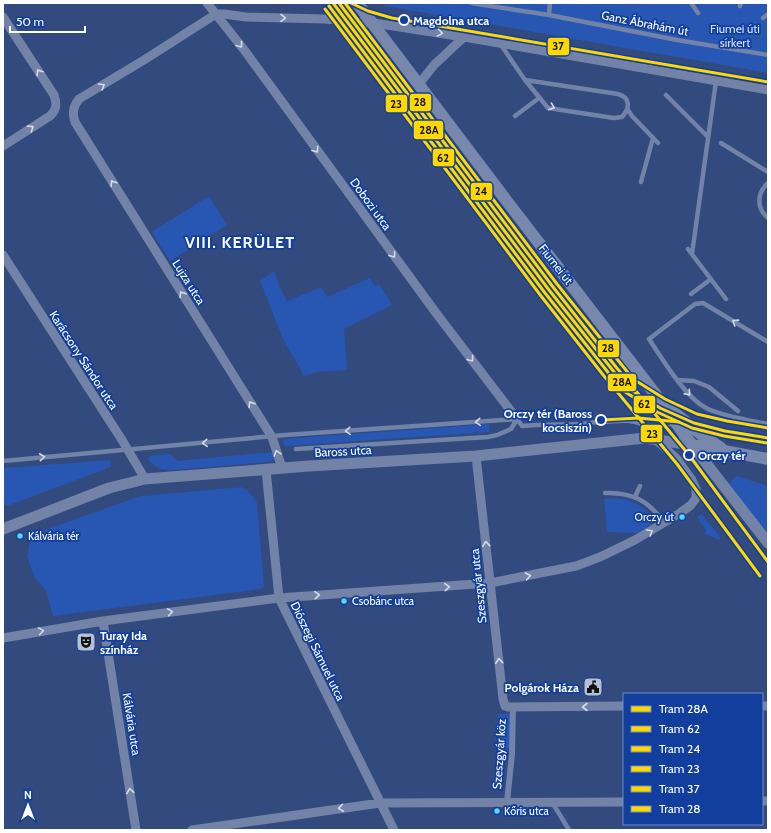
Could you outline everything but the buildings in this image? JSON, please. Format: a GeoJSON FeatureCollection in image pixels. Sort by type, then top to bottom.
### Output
{"type":"FeatureCollection","features":[{"type":"Feature","properties":{"kind":"main road","name":"Fiumei út"},"geometry":{"type":"LineString","coordinates":[[358,3],[656,395],[692,445]]}},
{"type":"Feature","properties":{"kind":"main road"},"geometry":{"type":"LineString","coordinates":[[656,395],[677,415],[726,452]]}},
{"type":"Feature","properties":{"kind":"main road"},"geometry":{"type":"LineString","coordinates":[[692,445],[768,459]]}},
{"type":"Feature","properties":{"kind":"street","name":"Dobozi utca"},"geometry":{"type":"LineString","coordinates":[[207,3],[432,307],[517,419]]}},
{"type":"Feature","properties":{"kind":"street"},"geometry":{"type":"LineString","coordinates":[[216,14],[246,17],[325,19],[374,23],[500,43],[768,90]]}},
{"type":"Feature","properties":{"kind":"street","name":"Lujza utca"},"geometry":{"type":"LineString","coordinates":[[216,14],[106,84],[79,99],[73,110],[73,117],[272,437],[282,468]]}},
{"type":"Feature","properties":{"kind":"street"},"geometry":{"type":"LineString","coordinates":[[3,17],[54,95],[56,106],[54,112],[50,116],[3,146]]}},
{"type":"Feature","properties":{"kind":"street"},"geometry":{"type":"LineString","coordinates":[[419,84],[434,65],[464,37]]}},
{"type":"Feature","properties":{"kind":"street","name":"Karácsony Sándor utca"},"geometry":{"type":"LineString","coordinates":[[3,255],[128,449],[145,479]]}},
{"type":"Feature","properties":{"kind":"street","name":"Baross utca"},"geometry":{"type":"LineString","coordinates":[[3,529],[109,488],[145,479],[282,468],[476,456],[645,438],[692,445]]}},
{"type":"Feature","properties":{"kind":"street"},"geometry":{"type":"LineString","coordinates":[[3,638],[103,621],[279,598],[490,583],[576,566],[589,562],[635,540],[691,505],[696,498],[696,489],[692,480],[676,458],[655,439]]}},
{"type":"Feature","properties":{"kind":"street"},"geometry":{"type":"LineString","coordinates":[[692,445],[768,544]]}},
{"type":"Feature","properties":{"kind":"street","name":"Szeszgyár utca"},"geometry":{"type":"LineString","coordinates":[[476,456],[503,700],[505,706],[513,707]]}},
{"type":"Feature","properties":{"kind":"street","name":"Diószegi Sámuel utca"},"geometry":{"type":"LineString","coordinates":[[266,470],[279,598],[394,830]]}},
{"type":"Feature","properties":{"kind":"street","name":"Kálvária utca"},"geometry":{"type":"LineString","coordinates":[[103,621],[136,830]]}},
{"type":"Feature","properties":{"kind":"street"},"geometry":{"type":"LineString","coordinates":[[513,707],[623,706]]}},
{"type":"Feature","properties":{"kind":"street","name":"Szeszgyár köz"},"geometry":{"type":"LineString","coordinates":[[507,802],[512,754],[513,707]]}},
{"type":"Feature","properties":{"kind":"street"},"geometry":{"type":"LineString","coordinates":[[192,830],[380,803],[623,802]]}},
{"type":"Feature","properties":{"kind":"lane","name":"Ganz Ábrahám út"},"geometry":{"type":"LineString","coordinates":[[471,3],[549,15],[676,40],[768,55]]}},
{"type":"Feature","properties":{"kind":"lane"},"geometry":{"type":"LineString","coordinates":[[549,15],[550,3]]}},
{"type":"Feature","properties":{"kind":"lane"},"geometry":{"type":"LineString","coordinates":[[691,3],[698,12]]}},
{"type":"Feature","properties":{"kind":"lane"},"geometry":{"type":"LineString","coordinates":[[763,18],[768,14]]}},
{"type":"Feature","properties":{"kind":"lane"},"geometry":{"type":"LineString","coordinates":[[500,43],[525,80],[548,108],[614,118],[622,117],[628,110],[628,100],[618,94],[525,80]]}},
{"type":"Feature","properties":{"kind":"lane"},"geometry":{"type":"LineString","coordinates":[[692,254],[716,81]]}},
{"type":"Feature","properties":{"kind":"lane"},"geometry":{"type":"LineString","coordinates":[[666,95],[708,137]]}},
{"type":"Feature","properties":{"kind":"lane"},"geometry":{"type":"LineString","coordinates":[[515,116],[539,98]]}},
{"type":"Feature","properties":{"kind":"lane"},"geometry":{"type":"LineString","coordinates":[[628,110],[658,143]]}},
{"type":"Feature","properties":{"kind":"lane"},"geometry":{"type":"LineString","coordinates":[[641,182],[653,138]]}},
{"type":"Feature","properties":{"kind":"lane"},"geometry":{"type":"LineString","coordinates":[[721,143],[768,172]]}},
{"type":"Feature","properties":{"kind":"lane"},"geometry":{"type":"LineString","coordinates":[[768,183],[762,190],[759,198],[759,205],[762,212],[768,218]]}},
{"type":"Feature","properties":{"kind":"lane"},"geometry":{"type":"LineString","coordinates":[[688,249],[726,300]]}},
{"type":"Feature","properties":{"kind":"lane"},"geometry":{"type":"LineString","coordinates":[[691,294],[711,279]]}},
{"type":"Feature","properties":{"kind":"lane"},"geometry":{"type":"LineString","coordinates":[[768,342],[703,303],[695,304],[649,340],[689,396],[707,409],[728,416],[768,424]]}},
{"type":"Feature","properties":{"kind":"lane"},"geometry":{"type":"LineString","coordinates":[[678,380],[694,381],[709,387],[738,411]]}},
{"type":"Feature","properties":{"kind":"lane"},"geometry":{"type":"LineString","coordinates":[[3,461],[272,437],[517,419]]}},
{"type":"Feature","properties":{"kind":"lane"},"geometry":{"type":"LineString","coordinates":[[517,419],[522,426],[579,424],[622,420],[633,421],[641,423],[646,427],[655,439]]}},
{"type":"Feature","properties":{"kind":"lane"},"geometry":{"type":"LineString","coordinates":[[296,449],[488,437],[511,429],[517,419]]}},
{"type":"Feature","properties":{"kind":"lane"},"geometry":{"type":"LineString","coordinates":[[635,497],[640,486]]}},
{"type":"Feature","properties":{"kind":"lane"},"geometry":{"type":"LineString","coordinates":[[605,493],[616,493],[635,497],[652,508],[664,522]]}},
{"type":"Feature","properties":{"kind":"lane"},"geometry":{"type":"LineString","coordinates":[[552,802],[570,830]]}},
{"type":"Feature","properties":{"kind":"green space","name":"Fiumei úti sírkert"},"geometry":{"type":"Polygon","coordinates":[[[382,3],[768,3],[768,73],[385,6],[382,3]]]}},
{"type":"Feature","properties":{"kind":"green space"},"geometry":{"type":"Polygon","coordinates":[[[209,196],[227,225],[170,261],[152,232],[209,196]]]}},
{"type":"Feature","properties":{"kind":"green space"},"geometry":{"type":"Polygon","coordinates":[[[274,271],[279,286],[287,301],[321,287],[327,297],[370,278],[375,286],[379,284],[392,305],[344,329],[347,370],[318,372],[303,376],[283,339],[260,281],[274,271]]]}},
{"type":"Feature","properties":{"kind":"green space"},"geometry":{"type":"Polygon","coordinates":[[[489,424],[489,432],[284,446],[282,439],[489,424]]]}},
{"type":"Feature","properties":{"kind":"green space"},"geometry":{"type":"Polygon","coordinates":[[[272,452],[277,458],[268,462],[173,470],[159,468],[153,465],[148,459],[150,456],[170,454],[178,461],[272,452]]]}},
{"type":"Feature","properties":{"kind":"green space"},"geometry":{"type":"Polygon","coordinates":[[[110,460],[111,467],[7,506],[3,504],[3,473],[5,468],[110,460]]]}},
{"type":"Feature","properties":{"kind":"green space"},"geometry":{"type":"Polygon","coordinates":[[[737,476],[768,486],[768,536],[727,484],[737,476]]]}},
{"type":"Feature","properties":{"kind":"green space","name":"Kálvária tér"},"geometry":{"type":"Polygon","coordinates":[[[241,487],[254,498],[257,503],[264,586],[261,589],[53,616],[46,590],[35,578],[27,557],[31,535],[140,496],[241,487]]]}},
{"type":"Feature","properties":{"kind":"green space"},"geometry":{"type":"Polygon","coordinates":[[[613,498],[626,500],[637,504],[647,511],[656,521],[637,533],[607,532],[604,499],[613,498]]]}},
{"type":"Feature","properties":{"kind":"green space"},"geometry":{"type":"Polygon","coordinates":[[[702,514],[720,537],[719,540],[705,534],[706,530],[697,517],[702,514]]]}},
{"type":"Feature","properties":{"kind":"green space"},"geometry":{"type":"Polygon","coordinates":[[[498,714],[510,714],[510,749],[497,748],[498,714]]]}},
{"type":"Feature","properties":{"kind":"tram line","name":"28A"},"geometry":{"type":"LineString","coordinates":[[333,3],[549,290],[626,387],[660,408],[694,423],[725,431],[768,438]]}},
{"type":"Feature","properties":{"kind":"tram line","name":"24"},"geometry":{"type":"LineString","coordinates":[[339,3],[553,287],[616,367],[689,455],[768,562]]}},
{"type":"Feature","properties":{"kind":"tram line","name":"28"},"geometry":{"type":"LineString","coordinates":[[345,3],[557,284],[633,379],[665,399],[697,414],[768,428]]}},
{"type":"Feature","properties":{"kind":"tram line","name":"37"},"geometry":{"type":"LineString","coordinates":[[351,3],[368,11],[392,18],[768,82]]}},
{"type":"Feature","properties":{"kind":"tram line","name":"62"},"geometry":{"type":"LineString","coordinates":[[329,6],[545,293],[622,390],[657,412],[692,428],[724,436],[767,443]]}},
{"type":"Feature","properties":{"kind":"tram line","name":"23"},"geometry":{"type":"LineString","coordinates":[[325,9],[541,296],[604,376],[677,464],[760,576]]}},
{"type":"Feature","properties":{"kind":"tram line","name":"28A"},"geometry":{"type":"LineString","coordinates":[[601,420],[639,418],[679,422]]}},
{"type":"Feature","properties":{"kind":"tram line"},"geometry":{"type":"LineString","coordinates":[[595,424],[631,422],[725,431]]}},
{"type":"Feature","properties":{"kind":"place","name":"Magdolna utca"},"geometry":{"type":"Point","coordinates":[404,20]}},
{"type":"Feature","properties":{"kind":"place","name":"Orczy tér (Baross kocsiszín)"},"geometry":{"type":"Point","coordinates":[601,420]}},
{"type":"Feature","properties":{"kind":"place","name":"Orczy tér"},"geometry":{"type":"Point","coordinates":[689,455]}},
{"type":"Feature","properties":{"kind":"place","name":"Orczy út"},"geometry":{"type":"Point","coordinates":[682,517]}},
{"type":"Feature","properties":{"kind":"place","name":"Kálvária tér"},"geometry":{"type":"Point","coordinates":[20,536]}},
{"type":"Feature","properties":{"kind":"place","name":"Csobánc utca"},"geometry":{"type":"Point","coordinates":[344,601]}},
{"type":"Feature","properties":{"kind":"place","name":"Turay Ida színház"},"geometry":{"type":"Point","coordinates":[86,642]}},
{"type":"Feature","properties":{"kind":"place","name":"Polgárok Háza"},"geometry":{"type":"Point","coordinates":[593,687]}},
{"type":"Feature","properties":{"kind":"place","name":"Kőris utca"},"geometry":{"type":"Point","coordinates":[497,811]}},
{"type":"Feature","properties":{"kind":"district","name":"VIII. KERÜLET"},"geometry":{"type":"Point","coordinates":[240,242]}}]}
